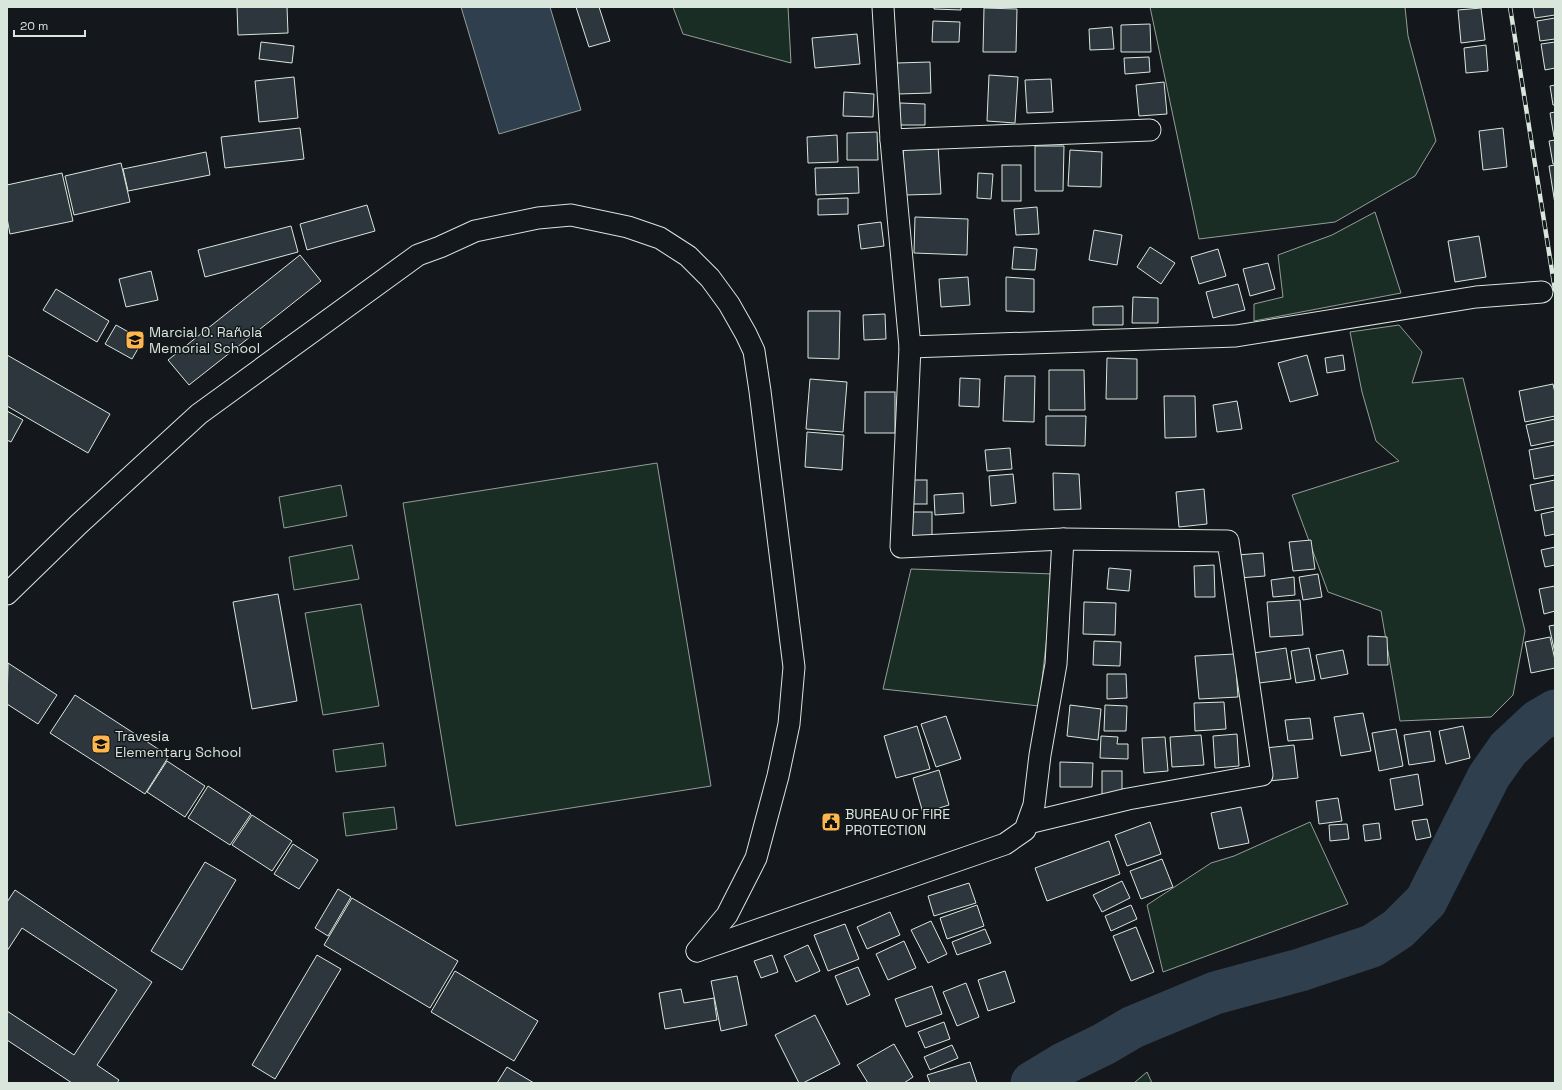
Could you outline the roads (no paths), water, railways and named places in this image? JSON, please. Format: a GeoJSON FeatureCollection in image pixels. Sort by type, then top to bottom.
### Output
{"type":"FeatureCollection","features":[{"type":"Feature","properties":{"kind":"street"},"geometry":{"type":"LineString","coordinates":[[883,7],[891,140],[910,347],[901,547],[1064,539],[1228,541],[1262,775],[1128,799],[1028,823]]}},
{"type":"Feature","properties":{"kind":"street"},"geometry":{"type":"LineString","coordinates":[[891,140],[1150,130]]}},
{"type":"Feature","properties":{"kind":"street"},"geometry":{"type":"LineString","coordinates":[[7,594],[79,524],[199,414],[418,255],[475,231],[538,218],[571,215],[628,227],[660,238],[688,256],[710,278],[729,304],[754,351],[794,667],[789,724],[778,776],[756,858],[726,915],[697,951],[1005,844],[1025,830],[1034,805],[1040,755],[1056,664],[1064,539]]}},
{"type":"Feature","properties":{"kind":"street"},"geometry":{"type":"LineString","coordinates":[[910,347],[1236,336],[1476,297],[1542,292]]}},
{"type":"Feature","properties":{"kind":"water"},"geometry":{"type":"Polygon","coordinates":[[[461,7],[550,7],[581,110],[499,134],[461,7]]]}},
{"type":"Feature","properties":{"kind":"waterway"},"geometry":{"type":"LineString","coordinates":[[1032,1083],[1065,1063],[1104,1044],[1133,1027],[1215,993],[1300,970],[1372,946],[1398,929],[1426,901],[1489,776],[1508,749],[1538,721],[1555,711]]}},
{"type":"Feature","properties":{"kind":"railway"},"geometry":{"type":"LineString","coordinates":[[1510,7],[1555,290]]}},
{"type":"Feature","properties":{"kind":"place","name":"Marcial O. Rañola Memorial School"},"geometry":{"type":"Point","coordinates":[135,340]}},
{"type":"Feature","properties":{"kind":"place","name":"Travesia Elementary School"},"geometry":{"type":"Point","coordinates":[101,744]}},
{"type":"Feature","properties":{"kind":"place","name":"BUREAU OF FIRE PROTECTION"},"geometry":{"type":"Point","coordinates":[831,822]}}]}
